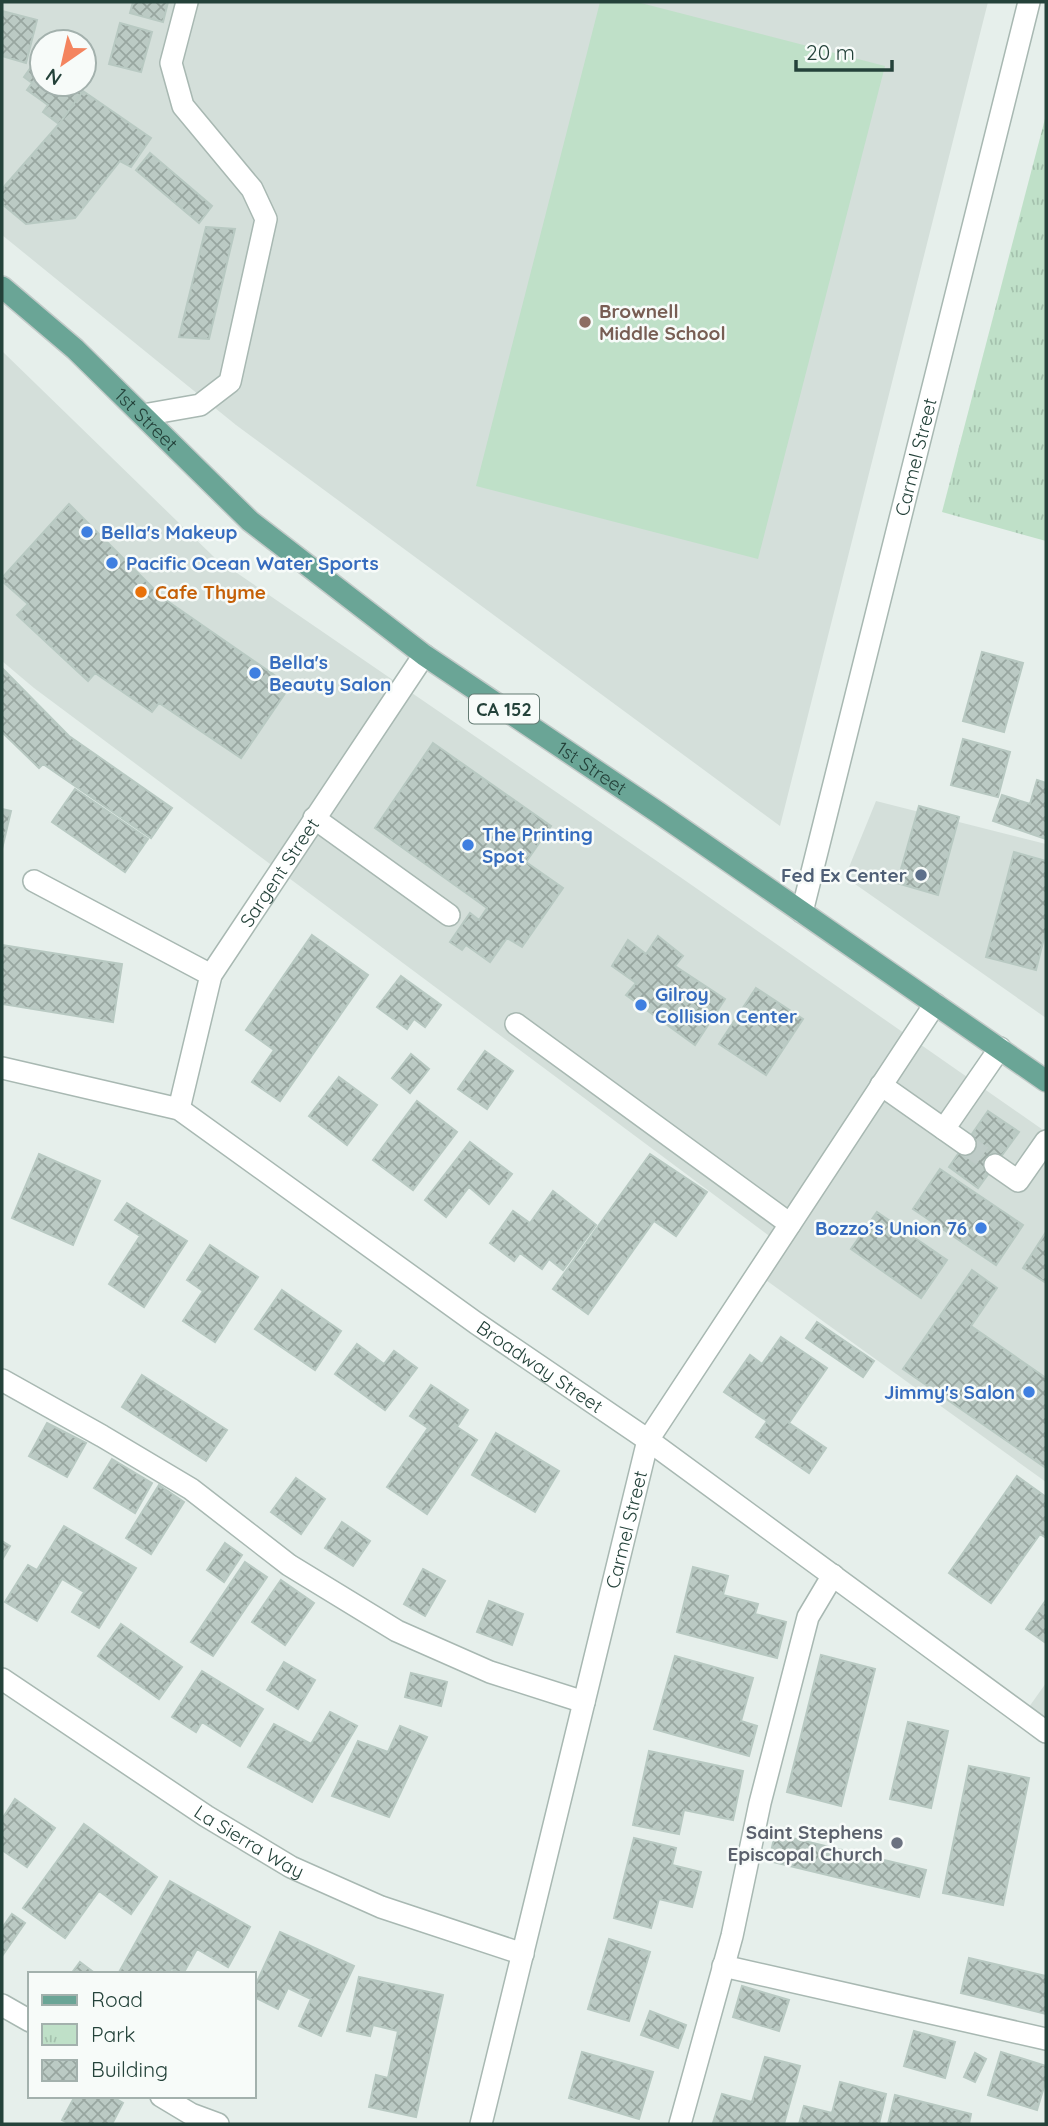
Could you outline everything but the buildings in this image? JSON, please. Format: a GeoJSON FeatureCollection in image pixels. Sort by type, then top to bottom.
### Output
{"type":"FeatureCollection","features":[{"type":"Feature","properties":{"kind":"main road","name":"1st Street"},"geometry":{"type":"LineString","coordinates":[[2,287],[75,349],[250,521],[424,655],[1000,1048],[1046,1076]]}},
{"type":"Feature","properties":{"kind":"street"},"geometry":{"type":"LineString","coordinates":[[143,415],[200,405],[230,382],[266,219],[252,189],[183,106],[171,63],[187,2]]}},
{"type":"Feature","properties":{"kind":"street","name":"Carmel Street"},"geometry":{"type":"LineString","coordinates":[[802,912],[1029,2]]}},
{"type":"Feature","properties":{"kind":"street","name":"Sargent Street"},"geometry":{"type":"LineString","coordinates":[[179,1108],[211,975],[424,655]]}},
{"type":"Feature","properties":{"kind":"street"},"geometry":{"type":"LineString","coordinates":[[314,818],[449,915]]}},
{"type":"Feature","properties":{"kind":"street"},"geometry":{"type":"LineString","coordinates":[[34,881],[211,975]]}},
{"type":"Feature","properties":{"kind":"street","name":"Carmel Street"},"geometry":{"type":"LineString","coordinates":[[481,2124],[648,1440],[935,1004]]}},
{"type":"Feature","properties":{"kind":"street"},"geometry":{"type":"LineString","coordinates":[[516,1024],[790,1224]]}},
{"type":"Feature","properties":{"kind":"street"},"geometry":{"type":"LineString","coordinates":[[944,1129],[1000,1048]]}},
{"type":"Feature","properties":{"kind":"street","name":"Broadway Street"},"geometry":{"type":"LineString","coordinates":[[2,1068],[179,1108],[476,1323],[648,1440],[1046,1732]]}},
{"type":"Feature","properties":{"kind":"street"},"geometry":{"type":"LineString","coordinates":[[881,1085],[965,1144]]}},
{"type":"Feature","properties":{"kind":"street"},"geometry":{"type":"LineString","coordinates":[[995,1165],[1018,1181],[1046,1140]]}},
{"type":"Feature","properties":{"kind":"street"},"geometry":{"type":"LineString","coordinates":[[2,1380],[191,1489],[289,1565],[397,1631],[490,1672],[584,1702]]}},
{"type":"Feature","properties":{"kind":"street"},"geometry":{"type":"LineString","coordinates":[[680,2124],[723,1966],[760,1803],[808,1617],[833,1575]]}},
{"type":"Feature","properties":{"kind":"street","name":"La Sierra Way"},"geometry":{"type":"LineString","coordinates":[[2,1679],[206,1816],[291,1867],[381,1907],[523,1954]]}},
{"type":"Feature","properties":{"kind":"street"},"geometry":{"type":"LineString","coordinates":[[723,1966],[1046,2039]]}},
{"type":"Feature","properties":{"kind":"street"},"geometry":{"type":"LineString","coordinates":[[2,2005],[28,2020]]}},
{"type":"Feature","properties":{"kind":"street"},"geometry":{"type":"LineString","coordinates":[[164,2098],[191,2114],[218,2124]]}},
{"type":"Feature","properties":{"kind":"shaded area","name":"Brownell Middle School"},"geometry":{"type":"Polygon","coordinates":[[[2,2],[171,2],[182,5],[187,2],[988,2],[780,826],[236,425],[2,235],[2,2]]]}},
{"type":"Feature","properties":{"kind":"shaded area"},"geometry":{"type":"Polygon","coordinates":[[[2,351],[215,558],[1046,1132],[1046,1482],[756,1273],[776,1241],[34,688],[2,661],[2,351]]]}},
{"type":"Feature","properties":{"kind":"shaded area"},"geometry":{"type":"Polygon","coordinates":[[[876,801],[1046,844],[1046,1018],[845,877],[876,801]]]}},
{"type":"Feature","properties":{"kind":"shaded area"},"geometry":{"type":"Polygon","coordinates":[[[1046,1683],[1046,1731],[1024,1714],[1046,1683]]]}},
{"type":"Feature","properties":{"kind":"green space"},"geometry":{"type":"Polygon","coordinates":[[[600,2],[637,2],[885,66],[758,559],[476,486],[600,2]]]}},
{"type":"Feature","properties":{"kind":"green space"},"geometry":{"type":"Polygon","coordinates":[[[1046,115],[1046,541],[942,512],[1046,115]]]}},
{"type":"Feature","properties":{"kind":"tunnel"},"geometry":{"type":"LineString","coordinates":[[965,1144],[995,1165]]}},
{"type":"Feature","properties":{"kind":"place","name":"Brownell Middle School"},"geometry":{"type":"Point","coordinates":[585,322]}},
{"type":"Feature","properties":{"kind":"place","name":"Bella's Makeup"},"geometry":{"type":"Point","coordinates":[87,532]}},
{"type":"Feature","properties":{"kind":"place","name":"Pacific Ocean Water Sports"},"geometry":{"type":"Point","coordinates":[112,563]}},
{"type":"Feature","properties":{"kind":"place","name":"Cafe Thyme"},"geometry":{"type":"Point","coordinates":[141,592]}},
{"type":"Feature","properties":{"kind":"place","name":"Bella's Beauty Salon"},"geometry":{"type":"Point","coordinates":[255,673]}},
{"type":"Feature","properties":{"kind":"place","name":"The Printing Spot"},"geometry":{"type":"Point","coordinates":[468,845]}},
{"type":"Feature","properties":{"kind":"place","name":"Fed Ex Center"},"geometry":{"type":"Point","coordinates":[921,875]}},
{"type":"Feature","properties":{"kind":"place","name":"Gilroy Collision Center"},"geometry":{"type":"Point","coordinates":[641,1005]}},
{"type":"Feature","properties":{"kind":"place","name":"Bozzo’s Union 76"},"geometry":{"type":"Point","coordinates":[981,1228]}},
{"type":"Feature","properties":{"kind":"place","name":"Jimmy's Salon"},"geometry":{"type":"Point","coordinates":[1029,1392]}},
{"type":"Feature","properties":{"kind":"place","name":"Saint Stephens Episcopal Church"},"geometry":{"type":"Point","coordinates":[897,1843]}}]}
